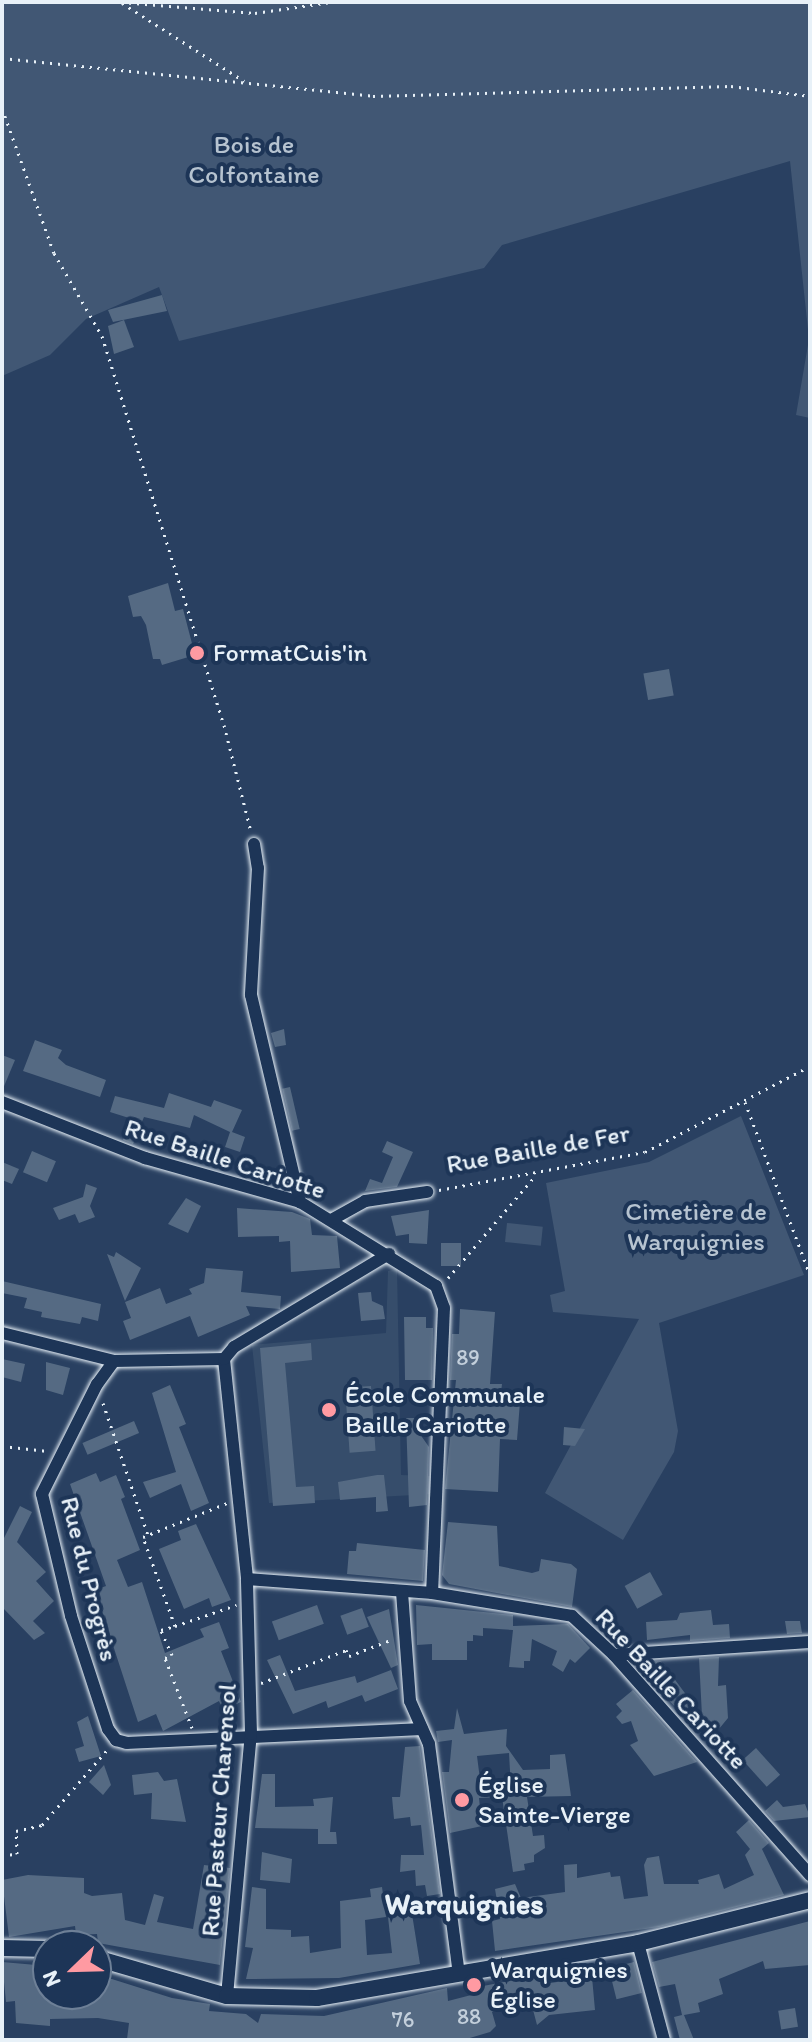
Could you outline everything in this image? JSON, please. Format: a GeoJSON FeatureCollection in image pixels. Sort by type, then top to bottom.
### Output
{"type":"FeatureCollection","features":[{"type":"Feature","properties":{"kind":"street"},"geometry":{"type":"LineString","coordinates":[[254,844],[258,868],[251,995],[300,1202]]}},
{"type":"Feature","properties":{"kind":"street","name":"Rue Baille Cariotte"},"geometry":{"type":"LineString","coordinates":[[2,1102],[145,1158],[300,1202],[333,1219],[436,1286]]}},
{"type":"Feature","properties":{"kind":"street","name":"Rue Baille de Fer"},"geometry":{"type":"LineString","coordinates":[[333,1219],[365,1201],[427,1192]]}},
{"type":"Feature","properties":{"kind":"street"},"geometry":{"type":"LineString","coordinates":[[2,1333],[114,1361],[224,1359],[234,1347],[389,1254]]}},
{"type":"Feature","properties":{"kind":"street"},"geometry":{"type":"LineString","coordinates":[[432,1593],[444,1308],[436,1286]]}},
{"type":"Feature","properties":{"kind":"street","name":"Rue Pasteur Charensol"},"geometry":{"type":"LineString","coordinates":[[224,1359],[247,1579],[251,1734],[227,1996]]}},
{"type":"Feature","properties":{"kind":"street","name":"Rue du Progrès"},"geometry":{"type":"LineString","coordinates":[[114,1361],[97,1384],[42,1494],[71,1616],[116,1740]]}},
{"type":"Feature","properties":{"kind":"street"},"geometry":{"type":"LineString","coordinates":[[247,1579],[402,1592],[410,1701],[422,1729],[459,1974]]}},
{"type":"Feature","properties":{"kind":"street","name":"Rue Baille Cariotte"},"geometry":{"type":"LineString","coordinates":[[402,1592],[432,1593],[572,1616],[614,1655],[810,1875]]}},
{"type":"Feature","properties":{"kind":"street"},"geometry":{"type":"LineString","coordinates":[[614,1655],[810,1642]]}},
{"type":"Feature","properties":{"kind":"street"},"geometry":{"type":"LineString","coordinates":[[116,1740],[422,1729]]}},
{"type":"Feature","properties":{"kind":"street"},"geometry":{"type":"LineString","coordinates":[[112,1963],[227,1996],[317,1998],[638,1943],[810,1900]]}},
{"type":"Feature","properties":{"kind":"street"},"geometry":{"type":"LineString","coordinates":[[638,1943],[664,2040]]}},
{"type":"Feature","properties":{"kind":"street"},"geometry":{"type":"LineString","coordinates":[[2,1948],[32,1949]]}},
{"type":"Feature","properties":{"kind":"path"},"geometry":{"type":"LineString","coordinates":[[120,2],[255,13],[331,2]]}},
{"type":"Feature","properties":{"kind":"path"},"geometry":{"type":"LineString","coordinates":[[120,2],[247,83]]}},
{"type":"Feature","properties":{"kind":"path"},"geometry":{"type":"LineString","coordinates":[[2,58],[373,96],[731,86],[810,96]]}},
{"type":"Feature","properties":{"kind":"path"},"geometry":{"type":"LineString","coordinates":[[2,108],[54,253],[102,336],[224,725],[254,844]]}},
{"type":"Feature","properties":{"kind":"path","name":"Rue Baille de Fer"},"geometry":{"type":"LineString","coordinates":[[427,1192],[535,1176],[645,1152],[810,1066]]}},
{"type":"Feature","properties":{"kind":"path"},"geometry":{"type":"LineString","coordinates":[[745,1102],[810,1275]]}},
{"type":"Feature","properties":{"kind":"path"},"geometry":{"type":"LineString","coordinates":[[436,1286],[461,1269],[463,1257],[535,1176]]}},
{"type":"Feature","properties":{"kind":"path"},"geometry":{"type":"LineString","coordinates":[[97,1384],[148,1535]]}},
{"type":"Feature","properties":{"kind":"path"},"geometry":{"type":"LineString","coordinates":[[2,1446],[64,1450]]}},
{"type":"Feature","properties":{"kind":"path"},"geometry":{"type":"LineString","coordinates":[[175,1626],[143,1537],[238,1499]]}},
{"type":"Feature","properties":{"kind":"path"},"geometry":{"type":"LineString","coordinates":[[197,1739],[165,1658],[172,1655],[161,1630],[248,1601]]}},
{"type":"Feature","properties":{"kind":"path"},"geometry":{"type":"LineString","coordinates":[[250,1687],[405,1634]]}},
{"type":"Feature","properties":{"kind":"path"},"geometry":{"type":"LineString","coordinates":[[2,1855],[17,1854],[16,1831],[42,1825],[116,1740]]}},
{"type":"Feature","properties":{"kind":"shaded area","name":"École Communale Baille Cariotte"},"geometry":{"type":"Polygon","coordinates":[[[397,1269],[401,1475],[430,1476],[432,1494],[269,1503],[252,1345],[386,1333],[388,1271],[397,1269]]]}},
{"type":"Feature","properties":{"kind":"green space","name":"Bois de Colfontaine"},"geometry":{"type":"Polygon","coordinates":[[[2,2],[810,2],[810,418],[796,415],[809,339],[790,161],[502,245],[484,268],[179,341],[159,287],[86,319],[50,355],[2,376],[2,2]]]}},
{"type":"Feature","properties":{"kind":"green space","name":"Cimetière de Warquignies"},"geometry":{"type":"Polygon","coordinates":[[[741,1116],[804,1275],[659,1323],[678,1431],[674,1452],[623,1540],[545,1493],[639,1319],[553,1312],[550,1295],[565,1291],[546,1183],[649,1162],[741,1116]]]}},
{"type":"Feature","properties":{"kind":"green space"},"geometry":{"type":"Polygon","coordinates":[[[507,1223],[543,1227],[541,1246],[505,1242],[507,1223]]]}},
{"type":"Feature","properties":{"kind":"building"},"geometry":{"type":"Polygon","coordinates":[[[162,295],[167,311],[113,322],[108,310],[162,295]]]}},
{"type":"Feature","properties":{"kind":"building"},"geometry":{"type":"Polygon","coordinates":[[[124,320],[134,347],[114,354],[108,326],[124,320]]]}},
{"type":"Feature","properties":{"kind":"building"},"geometry":{"type":"Polygon","coordinates":[[[168,583],[175,611],[183,609],[195,655],[162,665],[160,659],[153,659],[146,625],[141,616],[133,617],[128,596],[168,583]]]}},
{"type":"Feature","properties":{"kind":"building"},"geometry":{"type":"Polygon","coordinates":[[[669,669],[674,696],[648,700],[643,674],[669,669]]]}},
{"type":"Feature","properties":{"kind":"building"},"geometry":{"type":"Polygon","coordinates":[[[284,1029],[286,1045],[275,1047],[271,1033],[284,1029]]]}},
{"type":"Feature","properties":{"kind":"building"},"geometry":{"type":"Polygon","coordinates":[[[35,1040],[62,1050],[58,1058],[66,1065],[106,1080],[100,1097],[23,1071],[35,1040]]]}},
{"type":"Feature","properties":{"kind":"building"},"geometry":{"type":"Polygon","coordinates":[[[2,1055],[15,1060],[2,1091],[2,1055]]]}},
{"type":"Feature","properties":{"kind":"building"},"geometry":{"type":"Polygon","coordinates":[[[290,1087],[300,1129],[292,1131],[282,1089],[290,1087]]]}},
{"type":"Feature","properties":{"kind":"building"},"geometry":{"type":"Polygon","coordinates":[[[169,1093],[211,1107],[214,1100],[242,1110],[232,1132],[245,1137],[240,1152],[225,1147],[230,1132],[194,1115],[190,1128],[144,1117],[133,1144],[123,1140],[129,1118],[110,1112],[115,1096],[164,1108],[169,1093]]]}},
{"type":"Feature","properties":{"kind":"building"},"geometry":{"type":"Polygon","coordinates":[[[387,1141],[413,1152],[397,1187],[365,1191],[370,1179],[382,1183],[393,1157],[382,1152],[387,1141]]]}},
{"type":"Feature","properties":{"kind":"building"},"geometry":{"type":"Polygon","coordinates":[[[32,1151],[56,1161],[47,1182],[23,1172],[32,1151]]]}},
{"type":"Feature","properties":{"kind":"building"},"geometry":{"type":"Polygon","coordinates":[[[2,1162],[19,1169],[12,1184],[2,1180],[2,1162]]]}},
{"type":"Feature","properties":{"kind":"building"},"geometry":{"type":"Polygon","coordinates":[[[86,1184],[97,1188],[90,1206],[95,1217],[79,1223],[75,1214],[59,1220],[53,1208],[83,1197],[86,1184]]]}},
{"type":"Feature","properties":{"kind":"building"},"geometry":{"type":"Polygon","coordinates":[[[186,1198],[201,1206],[188,1233],[168,1224],[186,1198]]]}},
{"type":"Feature","properties":{"kind":"building"},"geometry":{"type":"Polygon","coordinates":[[[237,1208],[292,1212],[310,1219],[312,1235],[337,1236],[340,1268],[291,1272],[290,1241],[279,1242],[279,1236],[238,1237],[237,1208]]]}},
{"type":"Feature","properties":{"kind":"building"},"geometry":{"type":"Polygon","coordinates":[[[429,1210],[427,1244],[409,1243],[409,1234],[396,1236],[391,1216],[429,1210]]]}},
{"type":"Feature","properties":{"kind":"building"},"geometry":{"type":"Polygon","coordinates":[[[441,1243],[461,1243],[461,1266],[441,1266],[441,1243]]]}},
{"type":"Feature","properties":{"kind":"building"},"geometry":{"type":"Polygon","coordinates":[[[116,1252],[141,1268],[125,1301],[107,1254],[114,1257],[116,1252]]]}},
{"type":"Feature","properties":{"kind":"building"},"geometry":{"type":"Polygon","coordinates":[[[206,1268],[243,1271],[241,1292],[281,1296],[280,1309],[246,1306],[250,1315],[198,1337],[190,1316],[130,1340],[123,1321],[131,1318],[125,1302],[160,1288],[166,1304],[192,1294],[189,1289],[204,1283],[206,1268]]]}},
{"type":"Feature","properties":{"kind":"building"},"geometry":{"type":"Polygon","coordinates":[[[2,1281],[101,1304],[98,1321],[82,1317],[80,1324],[41,1317],[42,1312],[24,1308],[27,1298],[2,1293],[2,1281]]]}},
{"type":"Feature","properties":{"kind":"building"},"geometry":{"type":"Polygon","coordinates":[[[371,1292],[372,1301],[383,1306],[385,1319],[361,1321],[358,1293],[371,1292]]]}},
{"type":"Feature","properties":{"kind":"building"},"geometry":{"type":"Polygon","coordinates":[[[460,1309],[495,1312],[490,1384],[502,1384],[500,1400],[520,1402],[517,1440],[500,1439],[498,1492],[445,1489],[456,1380],[450,1380],[452,1334],[459,1334],[460,1309]]]}},
{"type":"Feature","properties":{"kind":"building"},"geometry":{"type":"Polygon","coordinates":[[[404,1317],[426,1317],[426,1328],[433,1328],[432,1380],[405,1380],[404,1317]]]}},
{"type":"Feature","properties":{"kind":"building"},"geometry":{"type":"Polygon","coordinates":[[[311,1343],[312,1360],[285,1363],[296,1487],[314,1486],[315,1503],[273,1506],[260,1348],[311,1343]]]}},
{"type":"Feature","properties":{"kind":"building"},"geometry":{"type":"Polygon","coordinates":[[[2,1359],[25,1364],[21,1382],[2,1377],[2,1359]]]}},
{"type":"Feature","properties":{"kind":"building"},"geometry":{"type":"Polygon","coordinates":[[[46,1362],[70,1368],[63,1395],[46,1390],[46,1362]]]}},
{"type":"Feature","properties":{"kind":"building"},"geometry":{"type":"Polygon","coordinates":[[[170,1385],[186,1424],[179,1427],[209,1503],[191,1511],[181,1484],[150,1498],[143,1482],[176,1472],[152,1393],[170,1385]]]}},
{"type":"Feature","properties":{"kind":"building"},"geometry":{"type":"Polygon","coordinates":[[[371,1386],[376,1451],[350,1453],[345,1388],[371,1386]]]}},
{"type":"Feature","properties":{"kind":"building"},"geometry":{"type":"Polygon","coordinates":[[[406,1418],[421,1418],[422,1437],[429,1447],[427,1505],[409,1507],[406,1418]]]}},
{"type":"Feature","properties":{"kind":"building"},"geometry":{"type":"Polygon","coordinates":[[[134,1421],[139,1433],[88,1455],[82,1443],[134,1421]]]}},
{"type":"Feature","properties":{"kind":"building"},"geometry":{"type":"Polygon","coordinates":[[[564,1427],[585,1429],[575,1446],[563,1445],[564,1427]]]}},
{"type":"Feature","properties":{"kind":"building"},"geometry":{"type":"Polygon","coordinates":[[[96,1473],[100,1482],[116,1475],[125,1497],[121,1499],[140,1550],[117,1560],[128,1587],[142,1582],[165,1653],[204,1637],[200,1629],[219,1622],[229,1648],[221,1651],[241,1702],[223,1710],[219,1701],[163,1731],[156,1714],[138,1722],[95,1590],[106,1586],[70,1484],[96,1473]]]}},
{"type":"Feature","properties":{"kind":"building"},"geometry":{"type":"Polygon","coordinates":[[[384,1475],[388,1511],[376,1512],[376,1497],[340,1500],[338,1482],[384,1475]]]}},
{"type":"Feature","properties":{"kind":"building"},"geometry":{"type":"Polygon","coordinates":[[[20,1506],[32,1512],[17,1542],[46,1572],[36,1581],[54,1601],[33,1621],[45,1633],[34,1640],[2,1607],[2,1542],[20,1506]]]}},
{"type":"Feature","properties":{"kind":"building"},"geometry":{"type":"Polygon","coordinates":[[[448,1522],[497,1526],[499,1566],[532,1573],[539,1571],[541,1559],[571,1564],[577,1569],[572,1607],[449,1584],[442,1575],[448,1522]]]}},
{"type":"Feature","properties":{"kind":"building"},"geometry":{"type":"Polygon","coordinates":[[[196,1524],[231,1600],[212,1607],[209,1598],[184,1609],[159,1549],[181,1540],[178,1531],[196,1524]]]}},
{"type":"Feature","properties":{"kind":"building"},"geometry":{"type":"Polygon","coordinates":[[[357,1543],[425,1550],[423,1581],[347,1574],[349,1551],[356,1551],[357,1543]]]}},
{"type":"Feature","properties":{"kind":"building"},"geometry":{"type":"Polygon","coordinates":[[[650,1572],[663,1595],[637,1609],[625,1586],[650,1572]]]}},
{"type":"Feature","properties":{"kind":"building"},"geometry":{"type":"Polygon","coordinates":[[[317,1605],[324,1624],[279,1640],[272,1621],[317,1605]]]}},
{"type":"Feature","properties":{"kind":"building"},"geometry":{"type":"Polygon","coordinates":[[[416,1605],[513,1615],[513,1626],[568,1624],[590,1648],[575,1663],[570,1659],[563,1672],[552,1665],[557,1651],[532,1639],[530,1661],[524,1661],[524,1668],[509,1667],[513,1630],[483,1628],[483,1636],[473,1635],[473,1641],[467,1641],[467,1660],[432,1660],[432,1644],[417,1645],[416,1605]]]}},
{"type":"Feature","properties":{"kind":"building"},"geometry":{"type":"Polygon","coordinates":[[[362,1608],[369,1627],[347,1635],[340,1616],[362,1608]]]}},
{"type":"Feature","properties":{"kind":"building"},"geometry":{"type":"Polygon","coordinates":[[[389,1609],[398,1665],[391,1668],[367,1617],[389,1609]]]}},
{"type":"Feature","properties":{"kind":"building"},"geometry":{"type":"Polygon","coordinates":[[[711,1610],[713,1625],[729,1624],[730,1638],[690,1641],[690,1635],[647,1640],[646,1622],[677,1620],[680,1613],[711,1610]]]}},
{"type":"Feature","properties":{"kind":"building"},"geometry":{"type":"Polygon","coordinates":[[[785,1621],[800,1621],[802,1633],[787,1634],[785,1621]]]}},
{"type":"Feature","properties":{"kind":"building"},"geometry":{"type":"Polygon","coordinates":[[[280,1655],[295,1691],[355,1676],[357,1683],[391,1670],[398,1689],[365,1702],[362,1695],[328,1708],[326,1701],[293,1714],[267,1660],[280,1655]]]}},
{"type":"Feature","properties":{"kind":"building"},"geometry":{"type":"Polygon","coordinates":[[[719,1657],[718,1686],[726,1685],[728,1718],[714,1735],[718,1742],[713,1746],[633,1663],[661,1661],[702,1716],[699,1658],[719,1657]]]}},
{"type":"Feature","properties":{"kind":"building"},"geometry":{"type":"Polygon","coordinates":[[[633,1690],[697,1762],[654,1776],[630,1745],[638,1741],[631,1721],[622,1724],[616,1717],[622,1711],[616,1704],[633,1690]]]}},
{"type":"Feature","properties":{"kind":"building"},"geometry":{"type":"Polygon","coordinates":[[[457,1708],[464,1734],[507,1729],[506,1746],[523,1770],[550,1769],[550,1755],[565,1754],[571,1796],[527,1797],[533,1836],[544,1835],[545,1848],[534,1855],[534,1862],[524,1864],[525,1870],[513,1872],[502,1797],[479,1798],[482,1826],[450,1833],[442,1772],[449,1772],[452,1740],[438,1742],[436,1731],[454,1729],[457,1708]],[[509,1753],[477,1756],[481,1787],[511,1789],[509,1753]]]}},
{"type":"Feature","properties":{"kind":"building"},"geometry":{"type":"Polygon","coordinates":[[[88,1716],[101,1756],[79,1762],[75,1749],[84,1746],[77,1722],[88,1716]]]}},
{"type":"Feature","properties":{"kind":"building"},"geometry":{"type":"Polygon","coordinates":[[[420,1746],[440,1894],[427,1896],[425,1885],[416,1886],[415,1870],[400,1872],[401,1855],[424,1855],[421,1825],[411,1826],[410,1817],[394,1819],[392,1797],[400,1797],[405,1747],[420,1746]]]}},
{"type":"Feature","properties":{"kind":"building"},"geometry":{"type":"Polygon","coordinates":[[[756,1748],[780,1775],[767,1787],[743,1760],[756,1748]]]}},
{"type":"Feature","properties":{"kind":"building"},"geometry":{"type":"Polygon","coordinates":[[[104,1765],[111,1785],[103,1795],[89,1782],[104,1765]]]}},
{"type":"Feature","properties":{"kind":"building"},"geometry":{"type":"Polygon","coordinates":[[[158,1772],[164,1781],[177,1779],[186,1822],[151,1819],[152,1793],[134,1795],[132,1775],[158,1772]]]}},
{"type":"Feature","properties":{"kind":"building"},"geometry":{"type":"Polygon","coordinates":[[[262,1774],[275,1774],[275,1807],[314,1806],[313,1799],[333,1797],[330,1832],[336,1832],[337,1844],[318,1844],[318,1829],[255,1828],[262,1774]]]}},
{"type":"Feature","properties":{"kind":"building"},"geometry":{"type":"Polygon","coordinates":[[[777,1800],[783,1807],[805,1804],[810,1817],[774,1821],[765,1811],[777,1800]]]}},
{"type":"Feature","properties":{"kind":"building"},"geometry":{"type":"Polygon","coordinates":[[[749,1820],[769,1843],[762,1849],[784,1895],[659,1927],[495,1951],[492,1921],[500,1919],[495,1889],[515,1884],[521,1898],[565,1892],[564,1865],[577,1864],[577,1878],[610,1872],[611,1877],[620,1876],[624,1899],[648,1896],[644,1865],[647,1858],[659,1856],[664,1884],[699,1884],[698,1880],[719,1874],[724,1889],[754,1875],[745,1855],[750,1849],[736,1832],[749,1820]]]}},
{"type":"Feature","properties":{"kind":"building"},"geometry":{"type":"Polygon","coordinates":[[[262,1852],[292,1859],[290,1883],[260,1880],[262,1852]]]}},
{"type":"Feature","properties":{"kind":"building"},"geometry":{"type":"Polygon","coordinates":[[[204,1865],[230,1868],[220,1965],[112,1946],[112,1930],[75,1930],[75,1926],[32,1930],[32,1933],[9,1937],[2,1880],[28,1875],[84,1878],[84,1893],[92,1896],[122,1893],[125,1920],[145,1925],[154,1894],[164,1897],[157,1922],[193,1929],[204,1865]]]}},
{"type":"Feature","properties":{"kind":"building"},"geometry":{"type":"Polygon","coordinates":[[[252,1887],[266,1889],[266,1929],[291,1930],[291,1937],[309,1936],[310,1953],[341,1948],[340,1901],[371,1897],[370,1889],[382,1887],[386,1917],[365,1920],[367,1955],[392,1953],[388,1917],[412,1914],[420,1964],[339,1978],[246,1979],[253,1948],[245,1947],[252,1887]]]}},
{"type":"Feature","properties":{"kind":"building"},"geometry":{"type":"Polygon","coordinates":[[[810,1921],[810,1965],[765,1969],[763,1961],[719,1979],[723,1994],[698,2003],[700,2012],[684,2015],[694,2040],[680,2040],[674,2017],[682,2015],[675,1984],[659,1987],[652,1962],[810,1921]]]}},
{"type":"Feature","properties":{"kind":"building"},"geometry":{"type":"Polygon","coordinates":[[[2,1962],[32,1965],[32,2010],[112,2010],[112,1979],[172,1998],[210,2004],[209,2011],[246,2014],[258,2023],[261,2014],[324,2016],[447,1988],[448,2001],[479,1993],[478,1987],[540,1975],[543,1984],[592,1977],[595,2010],[549,2015],[537,2025],[532,2006],[492,2012],[496,2026],[490,2032],[463,2040],[136,2040],[127,2039],[129,2023],[98,2018],[50,2019],[50,2026],[16,2023],[15,2001],[6,2002],[2,1962]]]}},
{"type":"Feature","properties":{"kind":"building"},"geometry":{"type":"Polygon","coordinates":[[[634,1962],[642,1993],[617,1999],[609,1968],[634,1962]]]}},
{"type":"Feature","properties":{"kind":"building"},"geometry":{"type":"Polygon","coordinates":[[[795,2008],[798,2027],[781,2029],[778,2011],[795,2008]]]}},
{"type":"Feature","properties":{"kind":"place","name":"FormatCuis'in"},"geometry":{"type":"Point","coordinates":[197,653]}},
{"type":"Feature","properties":{"kind":"place","name":"École Communale Baille Cariotte"},"geometry":{"type":"Point","coordinates":[329,1410]}},
{"type":"Feature","properties":{"kind":"place","name":"Église Sainte-Vierge"},"geometry":{"type":"Point","coordinates":[462,1800]}},
{"type":"Feature","properties":{"kind":"place","name":"Warquignies Église"},"geometry":{"type":"Point","coordinates":[474,1985]}},
{"type":"Feature","properties":{"kind":"district","name":"Warquignies"},"geometry":{"type":"Point","coordinates":[464,1904]}}]}
